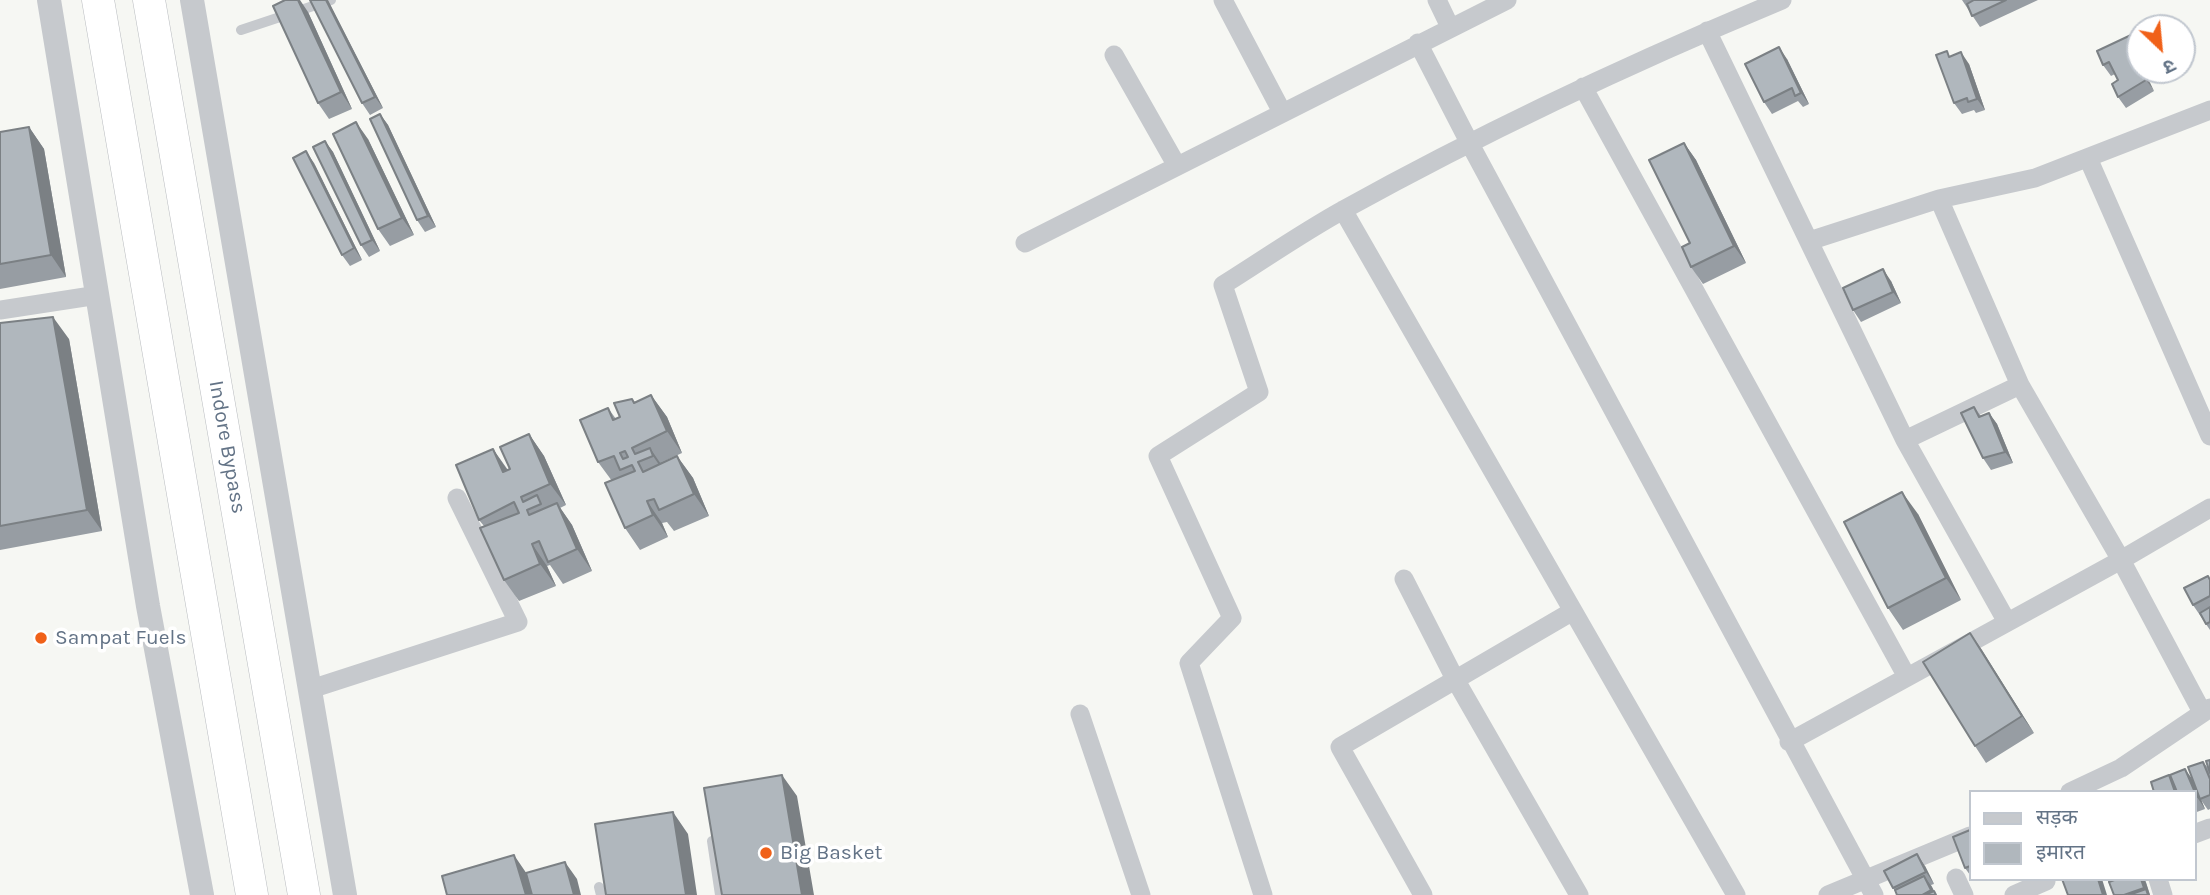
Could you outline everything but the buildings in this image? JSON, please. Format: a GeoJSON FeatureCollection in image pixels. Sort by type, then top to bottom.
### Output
{"type":"FeatureCollection","features":[{"type":"Feature","properties":{"kind":"highway"},"geometry":{"type":"LineString","coordinates":[[98,0],[252,895]]}},
{"type":"Feature","properties":{"kind":"highway","name":"Indore Bypass"},"geometry":{"type":"LineString","coordinates":[[149,0],[304,895]]}},
{"type":"Feature","properties":{"kind":"street"},"geometry":{"type":"LineString","coordinates":[[49,0],[148,606],[202,895]]}},
{"type":"Feature","properties":{"kind":"street"},"geometry":{"type":"LineString","coordinates":[[192,0],[345,895]]}},
{"type":"Feature","properties":{"kind":"street"},"geometry":{"type":"LineString","coordinates":[[1223,0],[1282,112]]}},
{"type":"Feature","properties":{"kind":"street"},"geometry":{"type":"LineString","coordinates":[[1437,0],[1450,27]]}},
{"type":"Feature","properties":{"kind":"street"},"geometry":{"type":"LineString","coordinates":[[1026,243],[1507,0]]}},
{"type":"Feature","properties":{"kind":"street"},"geometry":{"type":"LineString","coordinates":[[1263,895],[1189,663],[1232,618],[1158,456],[1259,392],[1223,285],[1343,210],[1583,86],[1782,0]]}},
{"type":"Feature","properties":{"kind":"street"},"geometry":{"type":"LineString","coordinates":[[1707,31],[1905,440],[2007,622]]}},
{"type":"Feature","properties":{"kind":"street"},"geometry":{"type":"LineString","coordinates":[[1419,43],[1470,144],[1789,742],[1870,888]]}},
{"type":"Feature","properties":{"kind":"street"},"geometry":{"type":"LineString","coordinates":[[1114,55],[1177,166]]}},
{"type":"Feature","properties":{"kind":"street"},"geometry":{"type":"LineString","coordinates":[[1583,86],[1907,677]]}},
{"type":"Feature","properties":{"kind":"street"},"geometry":{"type":"LineString","coordinates":[[1809,241],[1939,199],[2035,178],[2210,110]]}},
{"type":"Feature","properties":{"kind":"street"},"geometry":{"type":"LineString","coordinates":[[2088,158],[2210,436]]}},
{"type":"Feature","properties":{"kind":"street"},"geometry":{"type":"LineString","coordinates":[[1939,199],[2020,385],[2206,710],[2121,768],[2074,790]]}},
{"type":"Feature","properties":{"kind":"street"},"geometry":{"type":"LineString","coordinates":[[1343,210],[1736,895]]}},
{"type":"Feature","properties":{"kind":"street"},"geometry":{"type":"LineString","coordinates":[[0,310],[98,295]]}},
{"type":"Feature","properties":{"kind":"street"},"geometry":{"type":"LineString","coordinates":[[1905,440],[2020,385]]}},
{"type":"Feature","properties":{"kind":"street"},"geometry":{"type":"LineString","coordinates":[[311,689],[518,622],[457,498]]}},
{"type":"Feature","properties":{"kind":"street"},"geometry":{"type":"LineString","coordinates":[[1789,742],[2121,560],[2210,508]]}},
{"type":"Feature","properties":{"kind":"street"},"geometry":{"type":"LineString","coordinates":[[1404,579],[1455,679],[1579,895]]}},
{"type":"Feature","properties":{"kind":"street"},"geometry":{"type":"LineString","coordinates":[[1423,895],[1340,747],[1573,611]]}},
{"type":"Feature","properties":{"kind":"street"},"geometry":{"type":"LineString","coordinates":[[1080,714],[1141,895]]}},
{"type":"Feature","properties":{"kind":"street"},"geometry":{"type":"LineString","coordinates":[[1828,895],[1870,888],[1968,837]]}},
{"type":"Feature","properties":{"kind":"street"},"geometry":{"type":"LineString","coordinates":[[2014,895],[2047,885]]}},
{"type":"Feature","properties":{"kind":"lane"},"geometry":{"type":"LineString","coordinates":[[241,30],[331,0]]}},
{"type":"Feature","properties":{"kind":"lane"},"geometry":{"type":"LineString","coordinates":[[712,841],[720,895]]}},
{"type":"Feature","properties":{"kind":"place","name":"Sampat Fuels"},"geometry":{"type":"Point","coordinates":[41,638]}},
{"type":"Feature","properties":{"kind":"place","name":"Big Basket"},"geometry":{"type":"Point","coordinates":[766,853]}}]}
